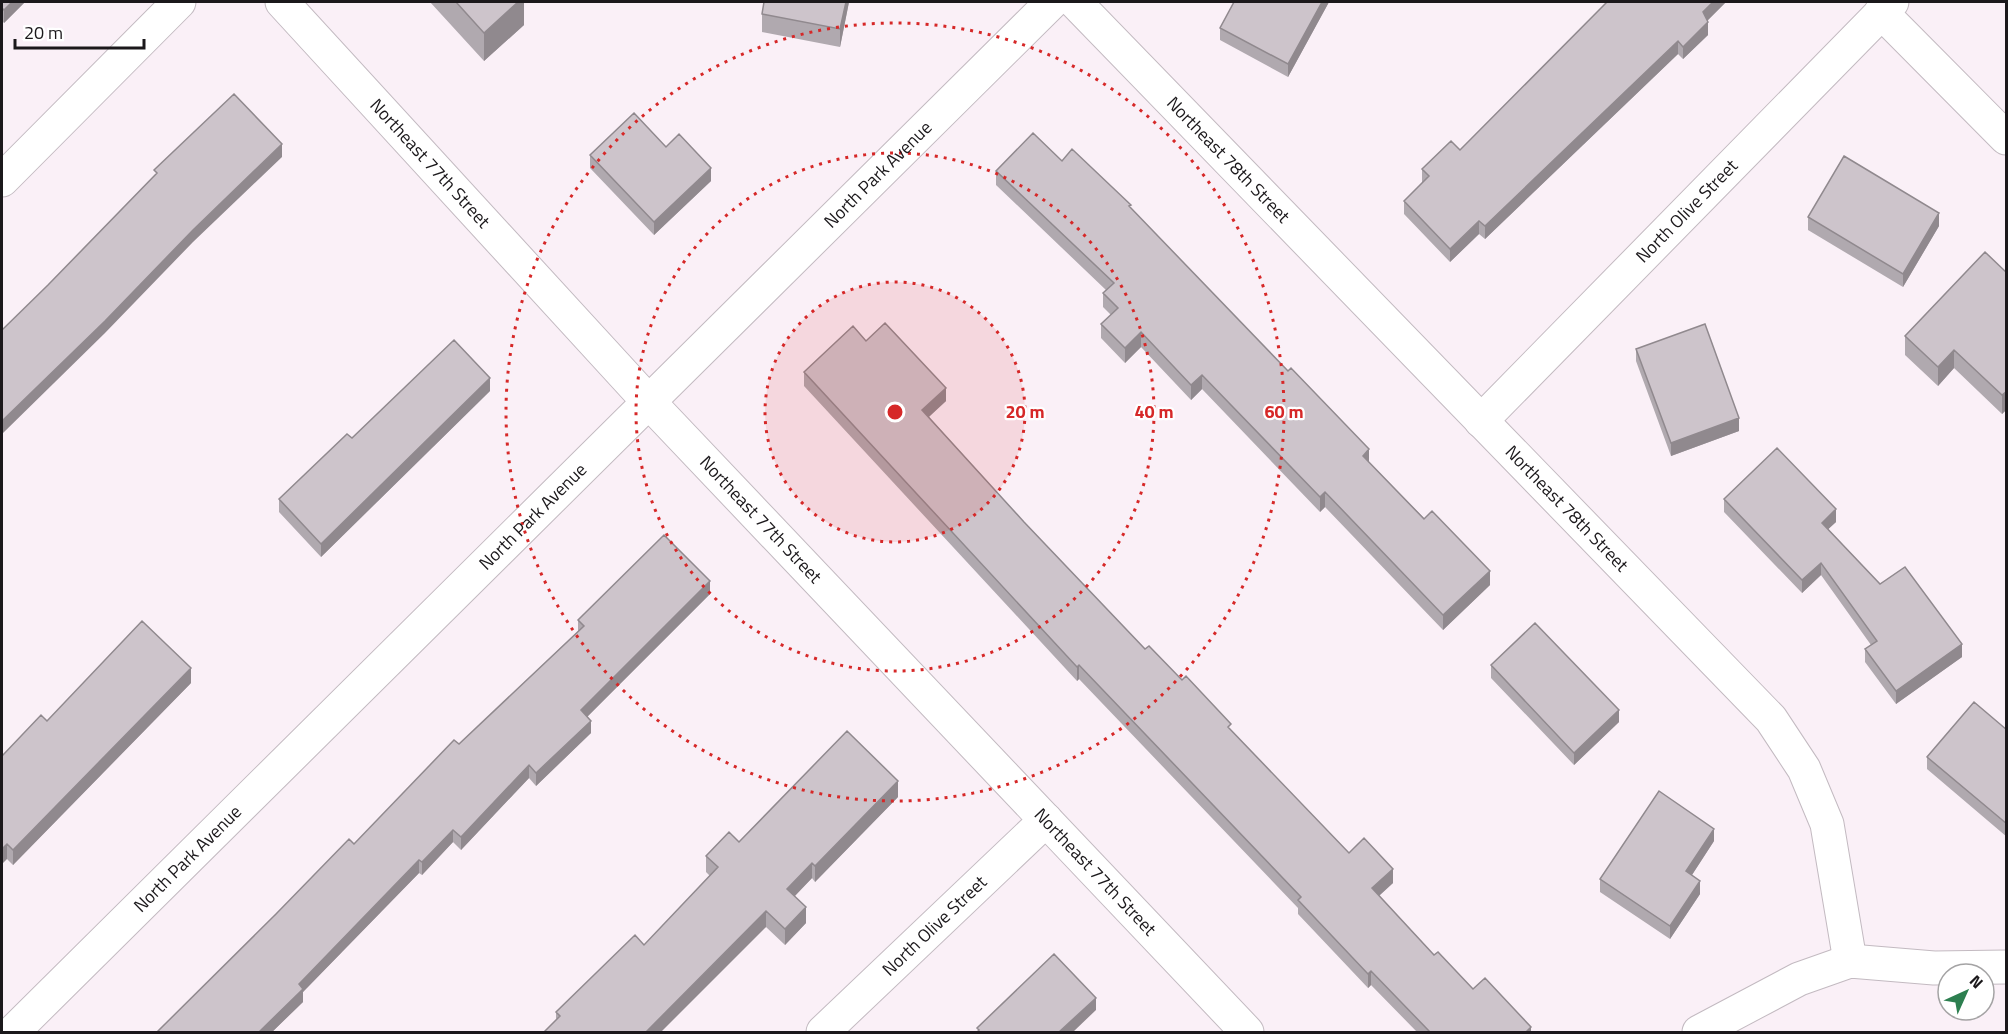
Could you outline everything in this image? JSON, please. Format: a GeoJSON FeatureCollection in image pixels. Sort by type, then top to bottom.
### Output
{"type":"FeatureCollection","features":[{"type":"Feature","properties":{"kind":"street"},"geometry":{"type":"LineString","coordinates":[[2,180],[179,2]]}},
{"type":"Feature","properties":{"kind":"street","name":"Northeast 77th Street"},"geometry":{"type":"LineString","coordinates":[[282,2],[647,400],[1247,1032]]}},
{"type":"Feature","properties":{"kind":"street","name":"North Park Avenue"},"geometry":{"type":"LineString","coordinates":[[13,1032],[647,400],[1052,2]]}},
{"type":"Feature","properties":{"kind":"street","name":"Northeast 78th Street"},"geometry":{"type":"LineString","coordinates":[[1076,2],[1771,719],[1804,769],[1827,824],[1850,961]]}},
{"type":"Feature","properties":{"kind":"street"},"geometry":{"type":"LineString","coordinates":[[1887,7],[2007,138]]}},
{"type":"Feature","properties":{"kind":"street","name":"North Olive Street"},"geometry":{"type":"LineString","coordinates":[[1480,421],[1887,7]]}},
{"type":"Feature","properties":{"kind":"street","name":"North Olive Street"},"geometry":{"type":"LineString","coordinates":[[823,1032],[1046,820]]}},
{"type":"Feature","properties":{"kind":"street"},"geometry":{"type":"LineString","coordinates":[[1699,1032],[1799,979],[1850,961],[1934,968],[2007,967]]}},
{"type":"Feature","properties":{"kind":"building"},"geometry":{"type":"Polygon","coordinates":[[[2,2],[12,2],[4,10],[2,2]]]}},
{"type":"Feature","properties":{"kind":"building"},"geometry":{"type":"Polygon","coordinates":[[[456,2],[518,2],[484,33],[456,2]]]}},
{"type":"Feature","properties":{"kind":"building"},"geometry":{"type":"Polygon","coordinates":[[[764,2],[846,2],[840,29],[762,14],[764,2]]]}},
{"type":"Feature","properties":{"kind":"building"},"geometry":{"type":"Polygon","coordinates":[[[1234,2],[1322,2],[1288,64],[1220,28],[1234,2]]]}},
{"type":"Feature","properties":{"kind":"building"},"geometry":{"type":"Polygon","coordinates":[[[1607,2],[1713,2],[1703,12],[1708,22],[1683,47],[1678,41],[1485,226],[1479,221],[1450,249],[1404,201],[1429,176],[1422,169],[1451,141],[1460,150],[1607,2]]]}},
{"type":"Feature","properties":{"kind":"building"},"geometry":{"type":"Polygon","coordinates":[[[234,94],[282,144],[2,421],[2,330],[157,173],[154,170],[234,94]]]}},
{"type":"Feature","properties":{"kind":"building"},"geometry":{"type":"Polygon","coordinates":[[[634,113],[666,147],[679,134],[711,168],[654,222],[590,155],[634,113]]]}},
{"type":"Feature","properties":{"kind":"building"},"geometry":{"type":"Polygon","coordinates":[[[1033,133],[1062,161],[1072,149],[1131,205],[1129,206],[1288,371],[1291,368],[1369,449],[1363,456],[1424,519],[1432,511],[1490,571],[1443,615],[1325,492],[1320,497],[1202,375],[1191,385],[1141,332],[1125,348],[1101,324],[1118,308],[1103,293],[1114,283],[996,171],[1033,133]]]}},
{"type":"Feature","properties":{"kind":"building"},"geometry":{"type":"Polygon","coordinates":[[[1844,156],[1939,213],[1903,274],[1808,217],[1844,156]]]}},
{"type":"Feature","properties":{"kind":"building"},"geometry":{"type":"Polygon","coordinates":[[[1985,252],[2007,273],[2007,391],[2002,395],[1954,350],[1938,367],[1905,336],[1985,252]]]}},
{"type":"Feature","properties":{"kind":"building"},"geometry":{"type":"Polygon","coordinates":[[[885,323],[946,388],[922,410],[1024,522],[1145,649],[1149,646],[1182,680],[1186,676],[1231,724],[1228,727],[1349,853],[1364,838],[1393,869],[1372,888],[1434,955],[1438,952],[1473,989],[1485,978],[1531,1027],[1526,1032],[1430,1032],[1371,971],[1368,974],[1298,900],[1301,897],[1079,665],[1077,667],[804,372],[853,326],[866,341],[885,323]]]}},
{"type":"Feature","properties":{"kind":"building"},"geometry":{"type":"Polygon","coordinates":[[[1705,324],[1739,418],[1671,443],[1636,349],[1705,324]]]}},
{"type":"Feature","properties":{"kind":"building"},"geometry":{"type":"Polygon","coordinates":[[[454,340],[490,378],[321,544],[279,499],[347,434],[352,438],[454,340]]]}},
{"type":"Feature","properties":{"kind":"building"},"geometry":{"type":"Polygon","coordinates":[[[1777,448],[1836,509],[1822,523],[1880,584],[1905,567],[1962,644],[1896,691],[1865,649],[1877,641],[1821,563],[1802,580],[1724,499],[1777,448]]]}},
{"type":"Feature","properties":{"kind":"building"},"geometry":{"type":"Polygon","coordinates":[[[664,535],[710,581],[581,710],[591,721],[536,773],[529,765],[461,837],[453,830],[422,862],[419,860],[299,984],[303,989],[259,1032],[157,1032],[349,839],[354,844],[454,740],[459,744],[584,626],[578,620],[664,535]]]}},
{"type":"Feature","properties":{"kind":"building"},"geometry":{"type":"Polygon","coordinates":[[[142,621],[191,668],[13,850],[7,844],[2,849],[2,756],[41,715],[47,721],[142,621]]]}},
{"type":"Feature","properties":{"kind":"building"},"geometry":{"type":"Polygon","coordinates":[[[1535,623],[1619,710],[1574,753],[1491,665],[1535,623]]]}},
{"type":"Feature","properties":{"kind":"building"},"geometry":{"type":"Polygon","coordinates":[[[1974,702],[2007,730],[2007,824],[1927,757],[1974,702]]]}},
{"type":"Feature","properties":{"kind":"building"},"geometry":{"type":"Polygon","coordinates":[[[847,731],[898,781],[815,866],[812,863],[787,889],[806,907],[785,929],[766,911],[646,1032],[544,1032],[560,1016],[556,1012],[635,935],[644,945],[718,867],[706,856],[729,832],[739,842],[847,731]]]}},
{"type":"Feature","properties":{"kind":"building"},"geometry":{"type":"Polygon","coordinates":[[[1659,791],[1714,829],[1686,871],[1700,881],[1670,926],[1600,879],[1659,791]]]}},
{"type":"Feature","properties":{"kind":"building"},"geometry":{"type":"Polygon","coordinates":[[[1054,954],[1096,998],[1059,1032],[977,1032],[979,1030],[977,1028],[1054,954]]]}}]}
